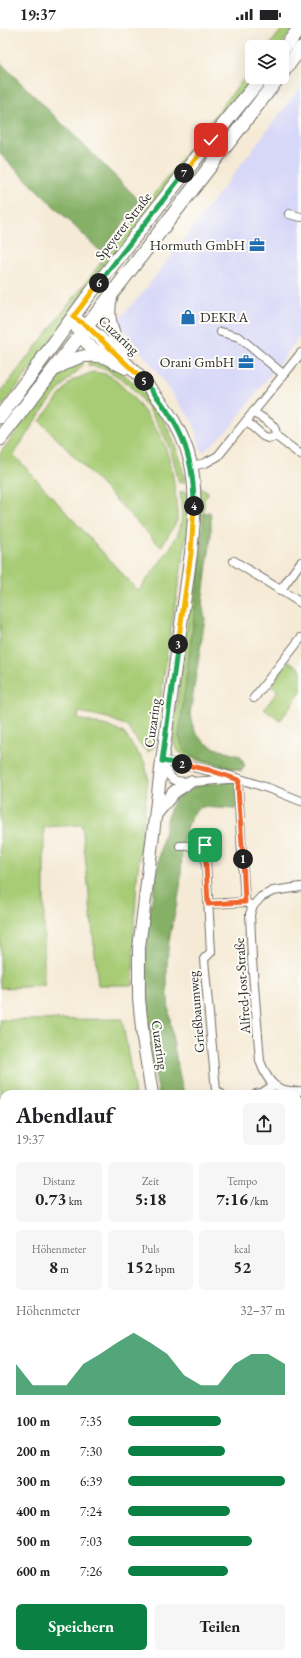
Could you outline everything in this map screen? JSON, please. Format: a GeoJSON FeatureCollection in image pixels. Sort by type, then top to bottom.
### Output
{"type":"FeatureCollection","features":[{"type":"Feature","properties":{"kind":"main road"},"geometry":{"type":"LineString","coordinates":[[289,42],[300,28]]}},
{"type":"Feature","properties":{"kind":"main road"},"geometry":{"type":"LineString","coordinates":[[289,64],[301,48]]}},
{"type":"Feature","properties":{"kind":"main road","name":"Speyerer Straße"},"geometry":{"type":"LineString","coordinates":[[0,417],[73,317],[186,171],[256,84]]}},
{"type":"Feature","properties":{"kind":"main road"},"geometry":{"type":"LineString","coordinates":[[0,439],[274,84]]}},
{"type":"Feature","properties":{"kind":"main road"},"geometry":{"type":"LineString","coordinates":[[112,293],[109,307],[110,324],[124,361]]}},
{"type":"Feature","properties":{"kind":"main road","name":"Cuzaring"},"geometry":{"type":"LineString","coordinates":[[73,317],[104,357],[137,373]]}},
{"type":"Feature","properties":{"kind":"main road","name":"Cuzaring"},"geometry":{"type":"LineString","coordinates":[[83,331],[124,361],[137,373],[158,397],[176,423],[186,446],[192,466],[194,523],[191,553],[162,761],[139,948],[139,998],[142,1038],[151,1090]]}},
{"type":"Feature","properties":{"kind":"main road"},"geometry":{"type":"LineString","coordinates":[[51,372],[79,356],[90,355],[104,357]]}},
{"type":"Feature","properties":{"kind":"main road"},"geometry":{"type":"LineString","coordinates":[[156,814],[174,792],[190,782]]}},
{"type":"Feature","properties":{"kind":"street"},"geometry":{"type":"LineString","coordinates":[[289,214],[301,217]]}},
{"type":"Feature","properties":{"kind":"street"},"geometry":{"type":"LineString","coordinates":[[221,332],[239,337],[283,374]]}},
{"type":"Feature","properties":{"kind":"street"},"geometry":{"type":"LineString","coordinates":[[192,466],[205,463],[218,456],[301,353]]}},
{"type":"Feature","properties":{"kind":"street"},"geometry":{"type":"LineString","coordinates":[[253,412],[272,424],[276,430],[276,436]]}},
{"type":"Feature","properties":{"kind":"street"},"geometry":{"type":"LineString","coordinates":[[246,421],[263,436],[268,438],[276,436]]}},
{"type":"Feature","properties":{"kind":"street"},"geometry":{"type":"LineString","coordinates":[[276,436],[301,455]]}},
{"type":"Feature","properties":{"kind":"street"},"geometry":{"type":"LineString","coordinates":[[234,561],[301,602]]}},
{"type":"Feature","properties":{"kind":"street"},"geometry":{"type":"LineString","coordinates":[[280,590],[301,562]]}},
{"type":"Feature","properties":{"kind":"street"},"geometry":{"type":"LineString","coordinates":[[254,698],[301,638]]}},
{"type":"Feature","properties":{"kind":"street"},"geometry":{"type":"LineString","coordinates":[[162,761],[168,773],[174,780],[190,782],[239,780]]}},
{"type":"Feature","properties":{"kind":"street"},"geometry":{"type":"LineString","coordinates":[[162,761],[209,770],[287,795],[301,801]]}},
{"type":"Feature","properties":{"kind":"street","name":"Alfred-Jost-Straße"},"geometry":{"type":"LineString","coordinates":[[239,780],[238,788],[250,914],[260,1061],[266,1076],[274,1085]]}},
{"type":"Feature","properties":{"kind":"street","name":"Grießbaumweg"},"geometry":{"type":"LineString","coordinates":[[180,846],[205,845],[211,952],[204,959],[216,1090]]}},
{"type":"Feature","properties":{"kind":"street"},"geometry":{"type":"LineString","coordinates":[[208,904],[249,904],[273,891],[301,887]]}},
{"type":"Feature","properties":{"kind":"street"},"geometry":{"type":"LineString","coordinates":[[267,1090],[274,1085],[279,1089],[284,1090]]}},
{"type":"Feature","properties":{"kind":"shaded area"},"geometry":{"type":"Polygon","coordinates":[[[301,86],[301,335],[230,428],[202,453],[193,422],[118,320],[140,296],[301,86]]]}},
{"type":"Feature","properties":{"kind":"green space"},"geometry":{"type":"Polygon","coordinates":[[[283,28],[294,28],[285,40],[274,40],[283,28]]]}},
{"type":"Feature","properties":{"kind":"green space"},"geometry":{"type":"Polygon","coordinates":[[[0,62],[140,201],[101,252],[0,154],[0,62]]]}},
{"type":"Feature","properties":{"kind":"green space"},"geometry":{"type":"Polygon","coordinates":[[[245,77],[245,84],[251,84],[0,409],[0,393],[245,77]]]}},
{"type":"Feature","properties":{"kind":"green space"},"geometry":{"type":"Polygon","coordinates":[[[89,358],[102,360],[112,365],[144,393],[154,406],[171,434],[177,450],[185,482],[179,483],[172,456],[164,435],[148,408],[138,395],[115,374],[102,368],[88,366],[89,358]]]}},
{"type":"Feature","properties":{"kind":"green space"},"geometry":{"type":"Polygon","coordinates":[[[82,359],[83,366],[54,396],[28,431],[14,455],[138,591],[170,548],[179,531],[182,519],[180,492],[187,492],[188,522],[185,546],[167,652],[154,747],[149,752],[141,746],[127,726],[108,718],[79,712],[78,719],[107,726],[124,733],[145,763],[148,778],[137,878],[133,985],[98,985],[82,825],[44,827],[44,986],[0,988],[0,453],[63,371],[82,359]]]}},
{"type":"Feature","properties":{"kind":"green space"},"geometry":{"type":"Polygon","coordinates":[[[93,372],[106,374],[114,379],[131,395],[148,417],[165,446],[174,480],[177,521],[161,547],[40,421],[71,381],[93,372]]]}},
{"type":"Feature","properties":{"kind":"green space"},"geometry":{"type":"Polygon","coordinates":[[[199,488],[206,490],[209,494],[204,499],[203,545],[179,736],[190,756],[242,770],[241,771],[189,758],[178,751],[174,740],[173,733],[199,537],[199,488]]]}},
{"type":"Feature","properties":{"kind":"green space"},"geometry":{"type":"Polygon","coordinates":[[[210,512],[211,537],[202,603],[205,619],[190,713],[192,723],[196,732],[201,738],[207,744],[222,751],[240,756],[245,766],[242,770],[190,756],[183,749],[179,736],[203,545],[204,513],[210,512]]]}},
{"type":"Feature","properties":{"kind":"green space"},"geometry":{"type":"Polygon","coordinates":[[[289,661],[301,669],[301,692],[280,721],[264,709],[278,691],[270,685],[289,661]]]}},
{"type":"Feature","properties":{"kind":"green space"},"geometry":{"type":"Polygon","coordinates":[[[237,781],[236,809],[200,807],[188,824],[185,834],[180,887],[169,942],[167,968],[170,1022],[183,1090],[158,1090],[151,1055],[147,1017],[145,979],[147,927],[169,812],[172,804],[178,796],[198,785],[237,781]]]}},
{"type":"Feature","properties":{"kind":"green space"},"geometry":{"type":"Polygon","coordinates":[[[122,1019],[134,1090],[0,1090],[0,1020],[122,1019]]]}},
{"type":"Feature","properties":{"kind":"place","name":"Hormuth GmbH"},"geometry":{"type":"Point","coordinates":[257,245]}},
{"type":"Feature","properties":{"kind":"place","name":"DEKRA"},"geometry":{"type":"Point","coordinates":[188,317]}},
{"type":"Feature","properties":{"kind":"place","name":"Orani GmbH"},"geometry":{"type":"Point","coordinates":[246,362]}},
{"type":"Feature","properties":{"kind":"route"},"geometry":{"type":"LineString","coordinates":[[205,845],[208,904],[245,902],[238,788],[239,780],[209,770],[162,761],[191,553],[194,523],[192,466],[186,446],[176,423],[158,397],[137,373],[97,335],[73,317],[211,140]]}}]}
